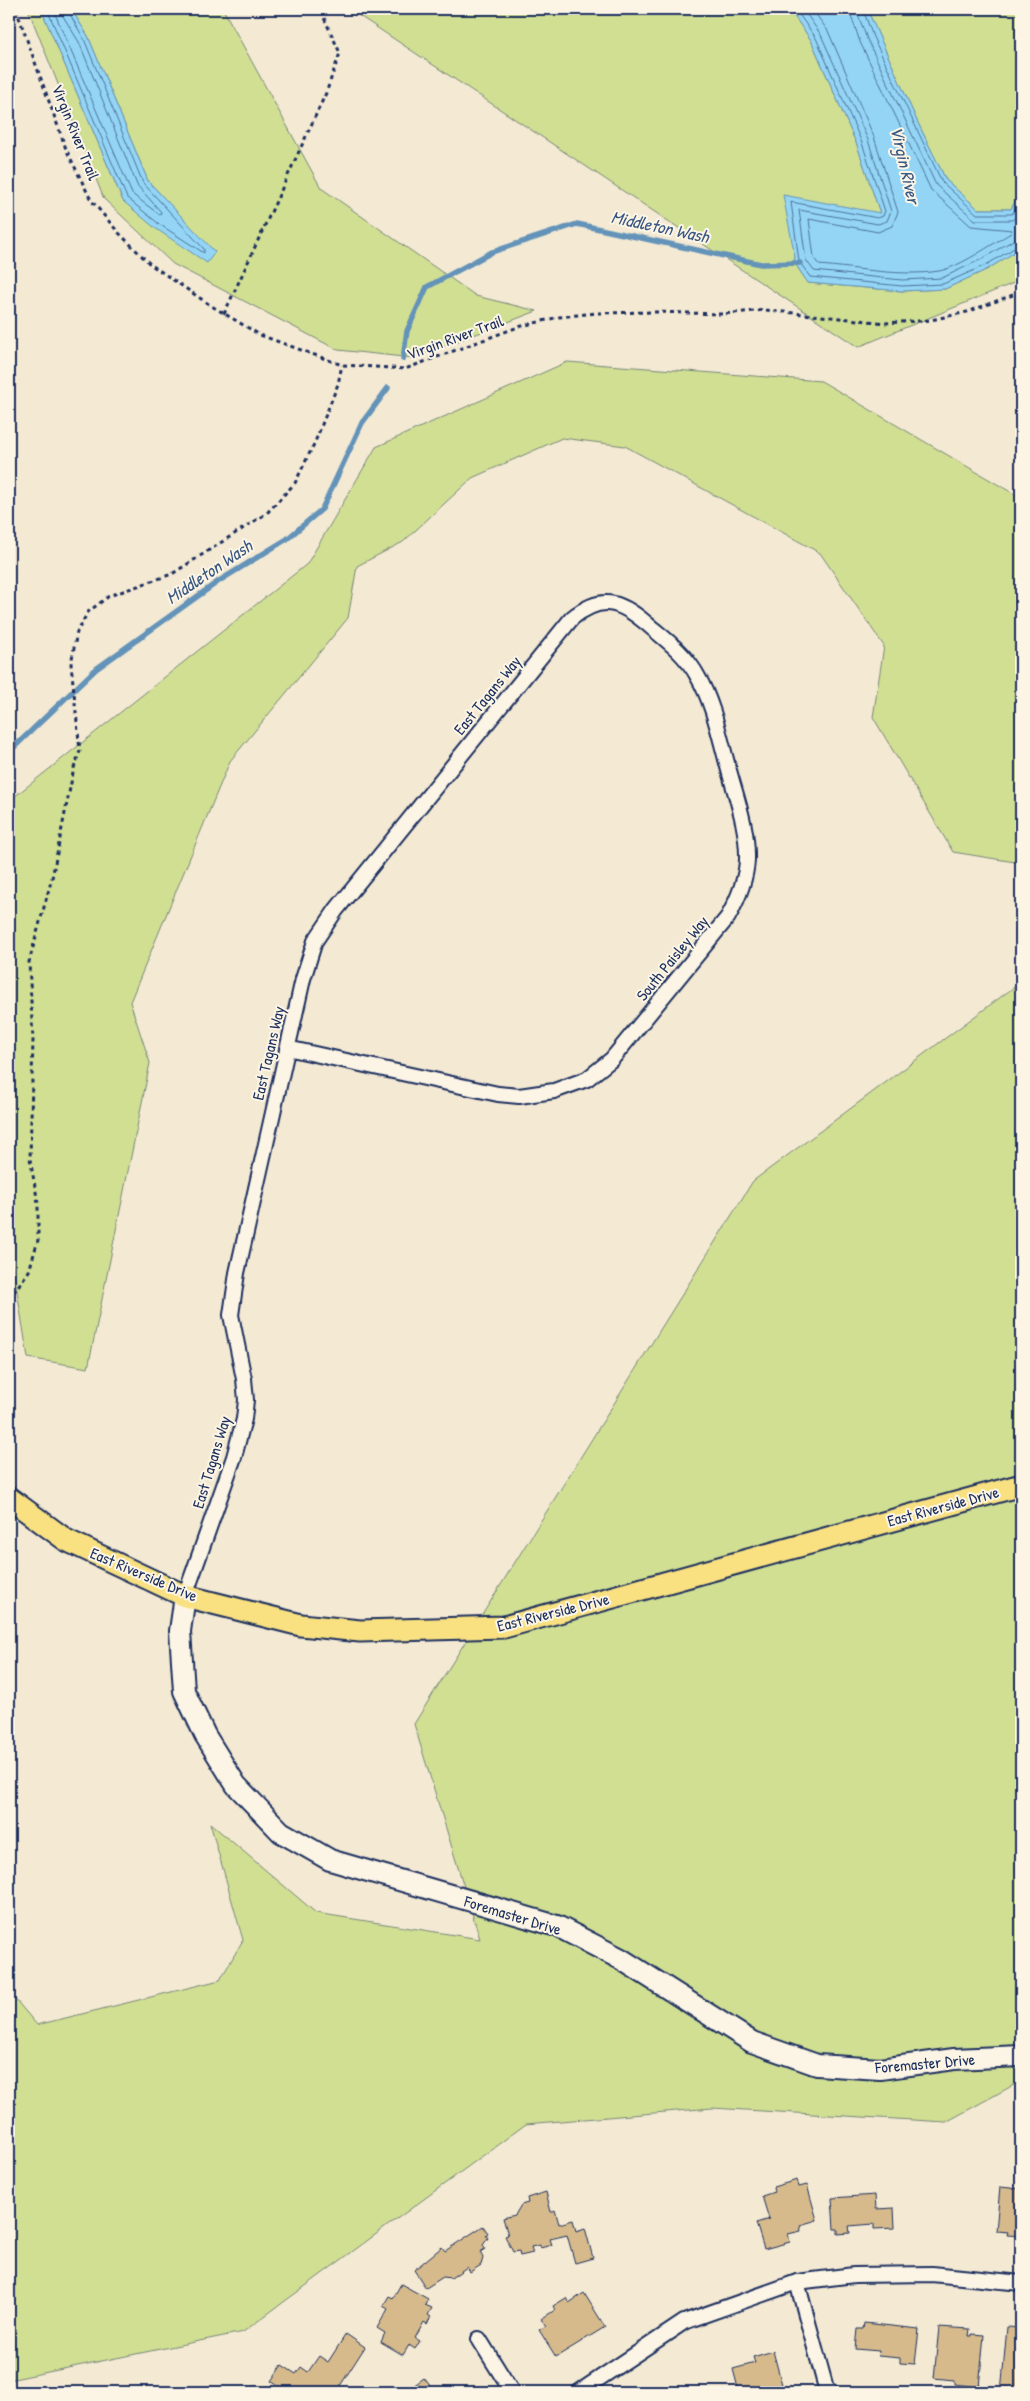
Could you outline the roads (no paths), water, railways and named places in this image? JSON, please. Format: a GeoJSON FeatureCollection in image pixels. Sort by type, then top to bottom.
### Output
{"type":"FeatureCollection","features":[{"type":"Feature","properties":{"kind":"main road","name":"East Riverside Drive"},"geometry":{"type":"LineString","coordinates":[[9,1498],[66,1540],[185,1596],[301,1625],[360,1631],[504,1628],[1021,1484]]}},
{"type":"Feature","properties":{"kind":"main road","name":"Foremaster Drive"},"geometry":{"type":"LineString","coordinates":[[185,1596],[180,1631],[184,1691],[205,1735],[236,1785],[281,1832],[330,1860],[557,1926],[621,1960],[752,2042],[817,2066],[880,2069],[954,2059],[1021,2056]]}},
{"type":"Feature","properties":{"kind":"street","name":"South Paisley Way"},"geometry":{"type":"LineString","coordinates":[[287,1048],[498,1094],[519,1096],[554,1091],[586,1079],[612,1059],[728,917],[744,881],[747,861],[746,841],[705,690],[689,662],[677,649],[627,607],[616,603],[592,606]]}},
{"type":"Feature","properties":{"kind":"street","name":"East Tagans Way"},"geometry":{"type":"LineString","coordinates":[[185,1596],[234,1456],[244,1419],[246,1400],[244,1379],[231,1315],[232,1295],[309,958],[324,926],[572,618],[592,606]]}},
{"type":"Feature","properties":{"kind":"street"},"geometry":{"type":"LineString","coordinates":[[578,2392],[684,2322],[797,2282],[854,2276],[932,2274],[1021,2283]]}},
{"type":"Feature","properties":{"kind":"street"},"geometry":{"type":"LineString","coordinates":[[797,2282],[826,2388],[831,2392]]}},
{"type":"Feature","properties":{"kind":"street"},"geometry":{"type":"LineString","coordinates":[[479,2339],[512,2392]]}},
{"type":"Feature","properties":{"kind":"water"},"geometry":{"type":"Polygon","coordinates":[[[41,9],[71,9],[88,36],[148,181],[215,252],[207,263],[155,228],[123,201],[41,9]]]}},
{"type":"Feature","properties":{"kind":"water","name":"Virgin River"},"geometry":{"type":"Polygon","coordinates":[[[789,9],[867,9],[917,121],[946,180],[978,209],[1011,209],[1021,190],[1021,248],[988,269],[945,289],[902,291],[808,283],[794,262],[795,257],[783,195],[880,213],[857,145],[811,40],[789,9]]]}},
{"type":"Feature","properties":{"kind":"waterway","name":"Middleton Wash"},"geometry":{"type":"LineString","coordinates":[[403,359],[407,331],[427,287],[492,252],[577,224],[761,264],[800,263]]}},
{"type":"Feature","properties":{"kind":"waterway","name":"Middleton Wash"},"geometry":{"type":"LineString","coordinates":[[9,752],[96,669],[219,581],[287,539],[322,509],[362,423],[388,388]]}}]}
